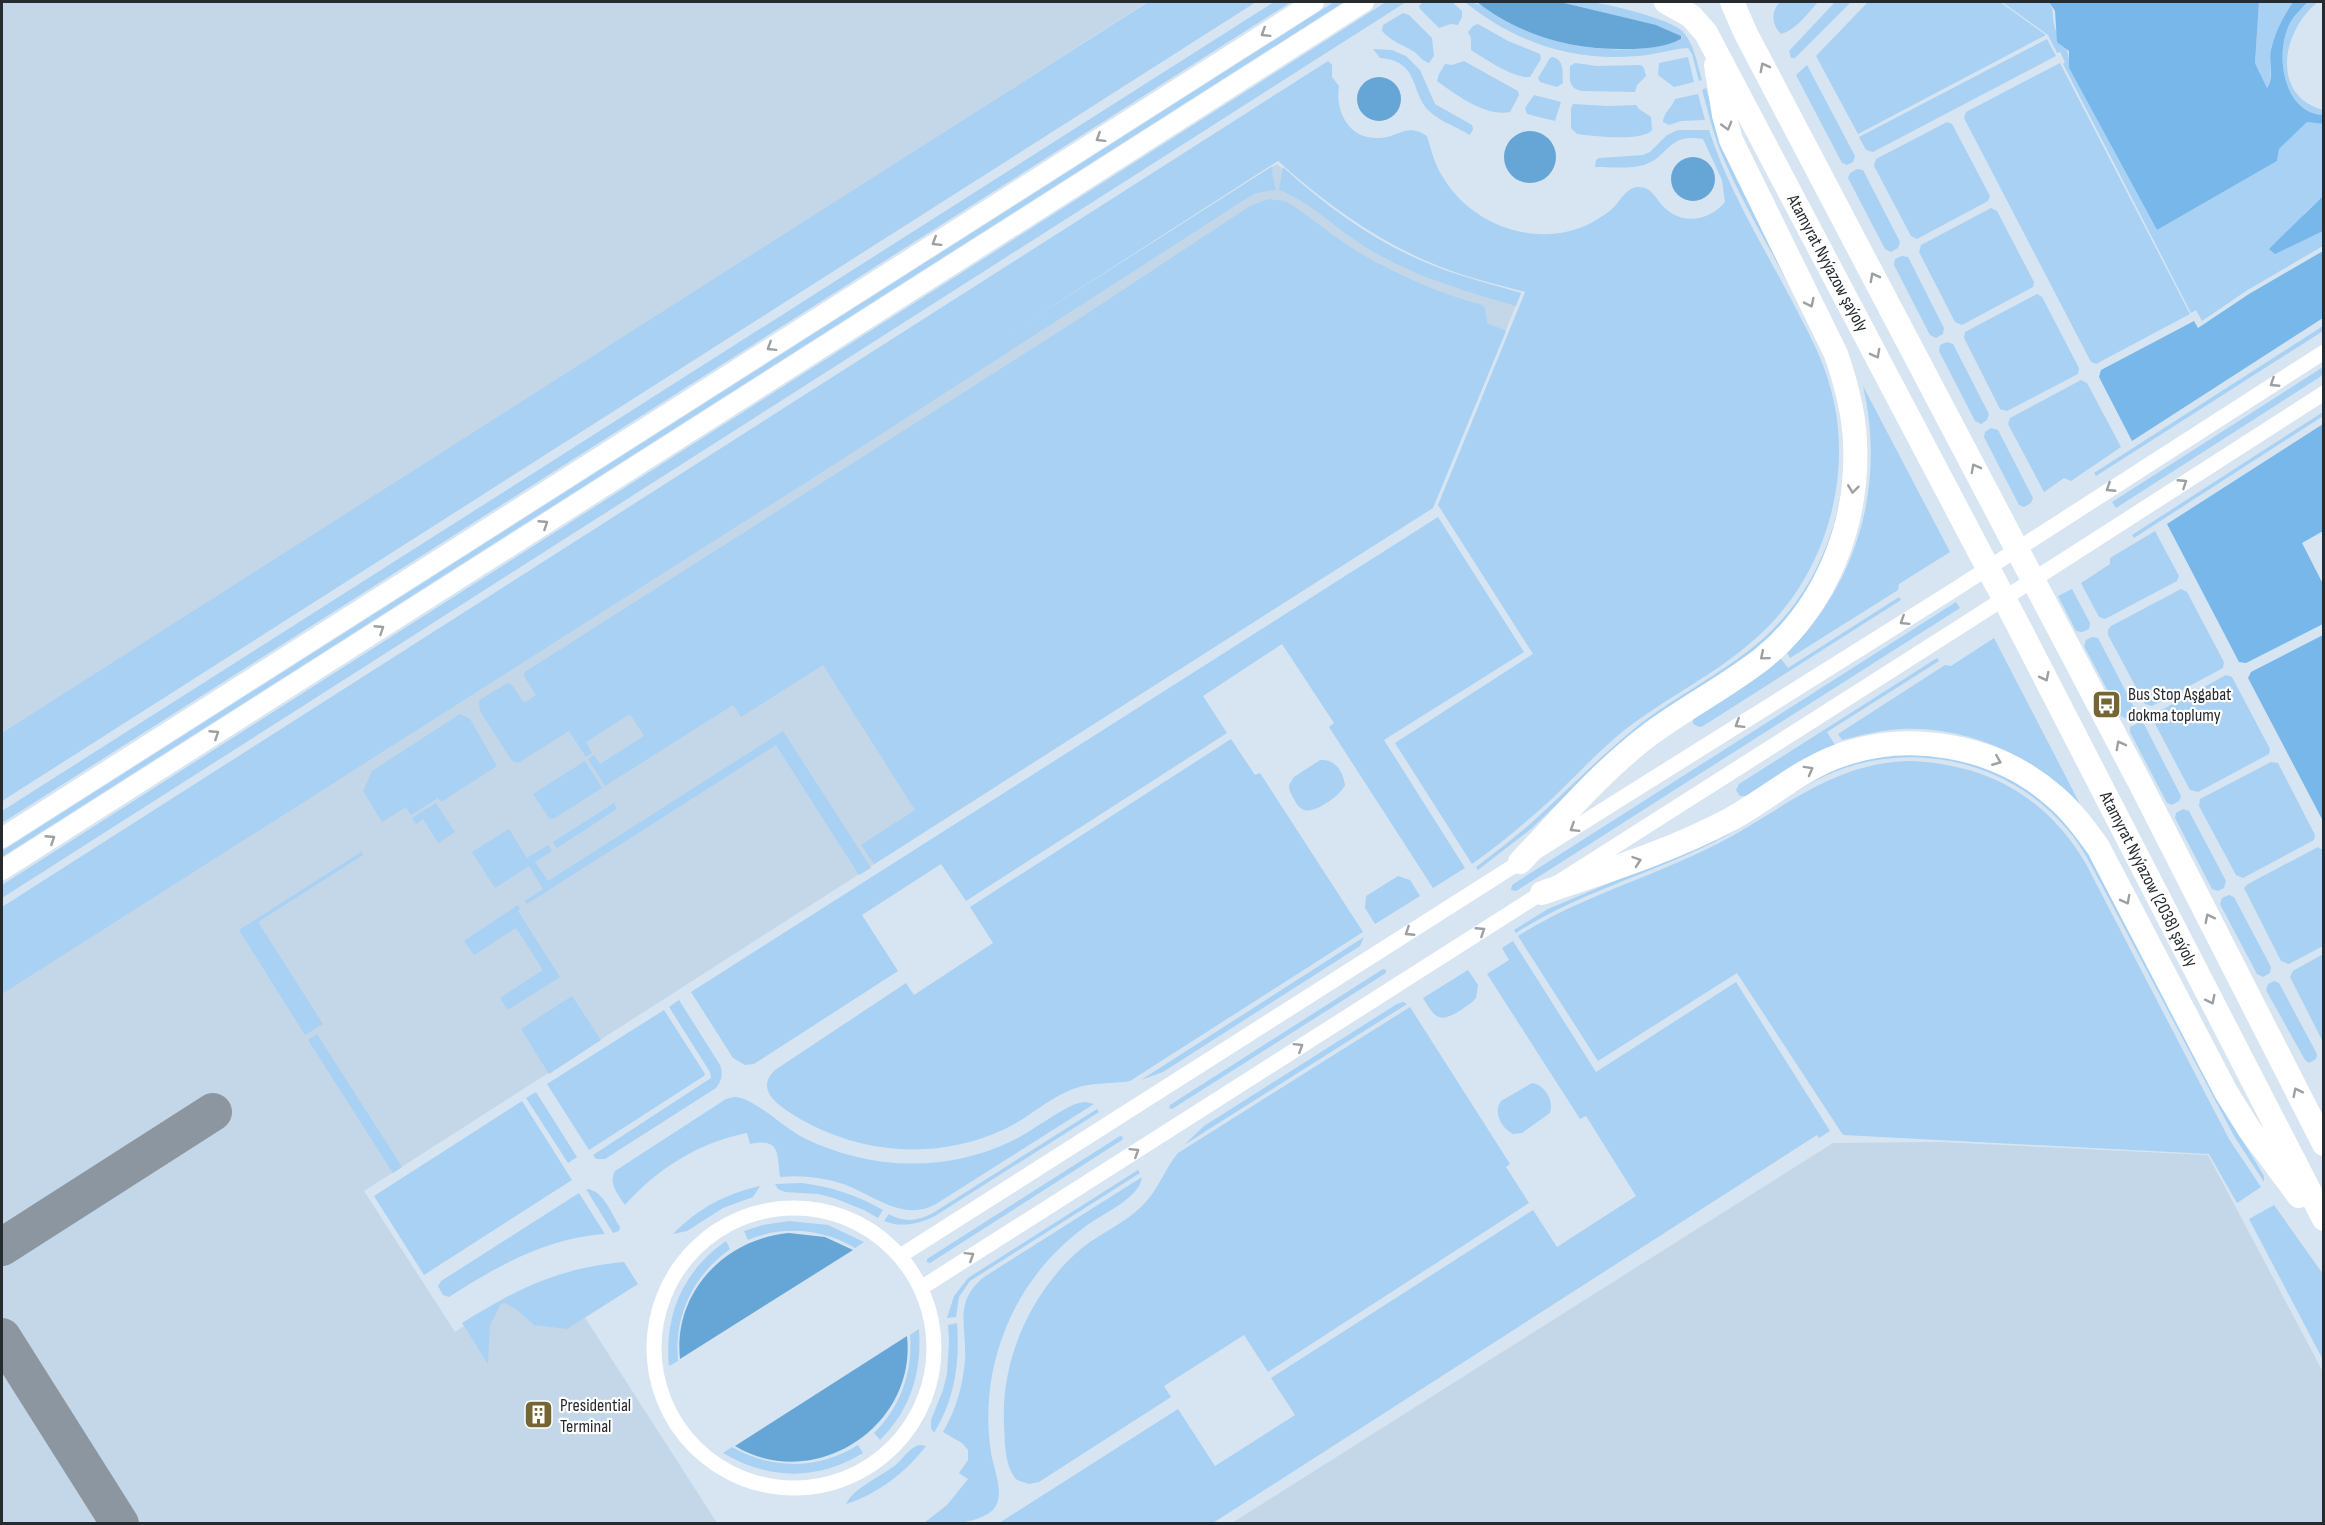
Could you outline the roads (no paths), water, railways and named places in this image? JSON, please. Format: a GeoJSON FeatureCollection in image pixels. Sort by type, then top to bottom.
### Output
{"type":"FeatureCollection","features":[{"type":"Feature","properties":{"kind":"main road","name":"Atamyrat Nyýazow şaýoly"},"geometry":{"type":"LineString","coordinates":[[1666,2],[1691,16],[1699,24],[1714,48],[1973,539]]}},
{"type":"Feature","properties":{"kind":"main road","name":"Atamyrat Nyýazow şaýoly"},"geometry":{"type":"LineString","coordinates":[[1732,2],[1746,34],[2002,520]]}},
{"type":"Feature","properties":{"kind":"main road"},"geometry":{"type":"LineString","coordinates":[[1520,862],[1624,755],[1672,719],[1762,658],[1793,630],[1822,587],[1841,545],[1851,507],[1856,465],[1848,390],[1836,354],[1731,140],[1724,116],[1714,48]]}},
{"type":"Feature","properties":{"kind":"main road","name":"Atamyrat Nyýazow (2038) şaýoly"},"geometry":{"type":"LineString","coordinates":[[2002,520],[2141,785],[2324,1144]]}},
{"type":"Feature","properties":{"kind":"main road","name":"Atamyrat Nyýazow (2038) şaýoly"},"geometry":{"type":"LineString","coordinates":[[1973,539],[2324,1219]]}},
{"type":"Feature","properties":{"kind":"main road"},"geometry":{"type":"LineString","coordinates":[[1542,892],[1644,858],[1678,844],[1733,818],[1810,769],[1855,751],[1876,746],[1931,744],[1957,748],[1998,761],[2034,780],[2055,796],[2083,826],[2098,848],[2226,1092],[2262,1147],[2324,1227]]}},
{"type":"Feature","properties":{"kind":"street"},"geometry":{"type":"LineString","coordinates":[[2,838],[1314,2]]}},
{"type":"Feature","properties":{"kind":"street"},"geometry":{"type":"LineString","coordinates":[[2,870],[1365,2]]}},
{"type":"Feature","properties":{"kind":"street"},"geometry":{"type":"LineString","coordinates":[[900,1256],[1520,862],[1954,590],[2324,352]]}},
{"type":"Feature","properties":{"kind":"street"},"geometry":{"type":"LineString","coordinates":[[921,1288],[1970,621],[2324,393]]}},
{"type":"Feature","properties":{"kind":"street"},"geometry":{"type":"LineString","coordinates":[[803,1208],[832,1213],[860,1224],[884,1240],[900,1256],[921,1288],[930,1313],[934,1342],[932,1372],[924,1400],[911,1426],[892,1449],[881,1459],[856,1474],[828,1485],[807,1488],[785,1489],[756,1484],[728,1473],[704,1457],[675,1424],[658,1383],[654,1354],[656,1325],[670,1283],[686,1258],[707,1238],[732,1222],[774,1209],[803,1208]]}},
{"type":"Feature","properties":{"kind":"place","name":"Bus Stop Aşgabat dokma toplumy"},"geometry":{"type":"Point","coordinates":[2107,704]}},
{"type":"Feature","properties":{"kind":"place","name":"Presidential Terminal"},"geometry":{"type":"Point","coordinates":[539,1415]}}]}
